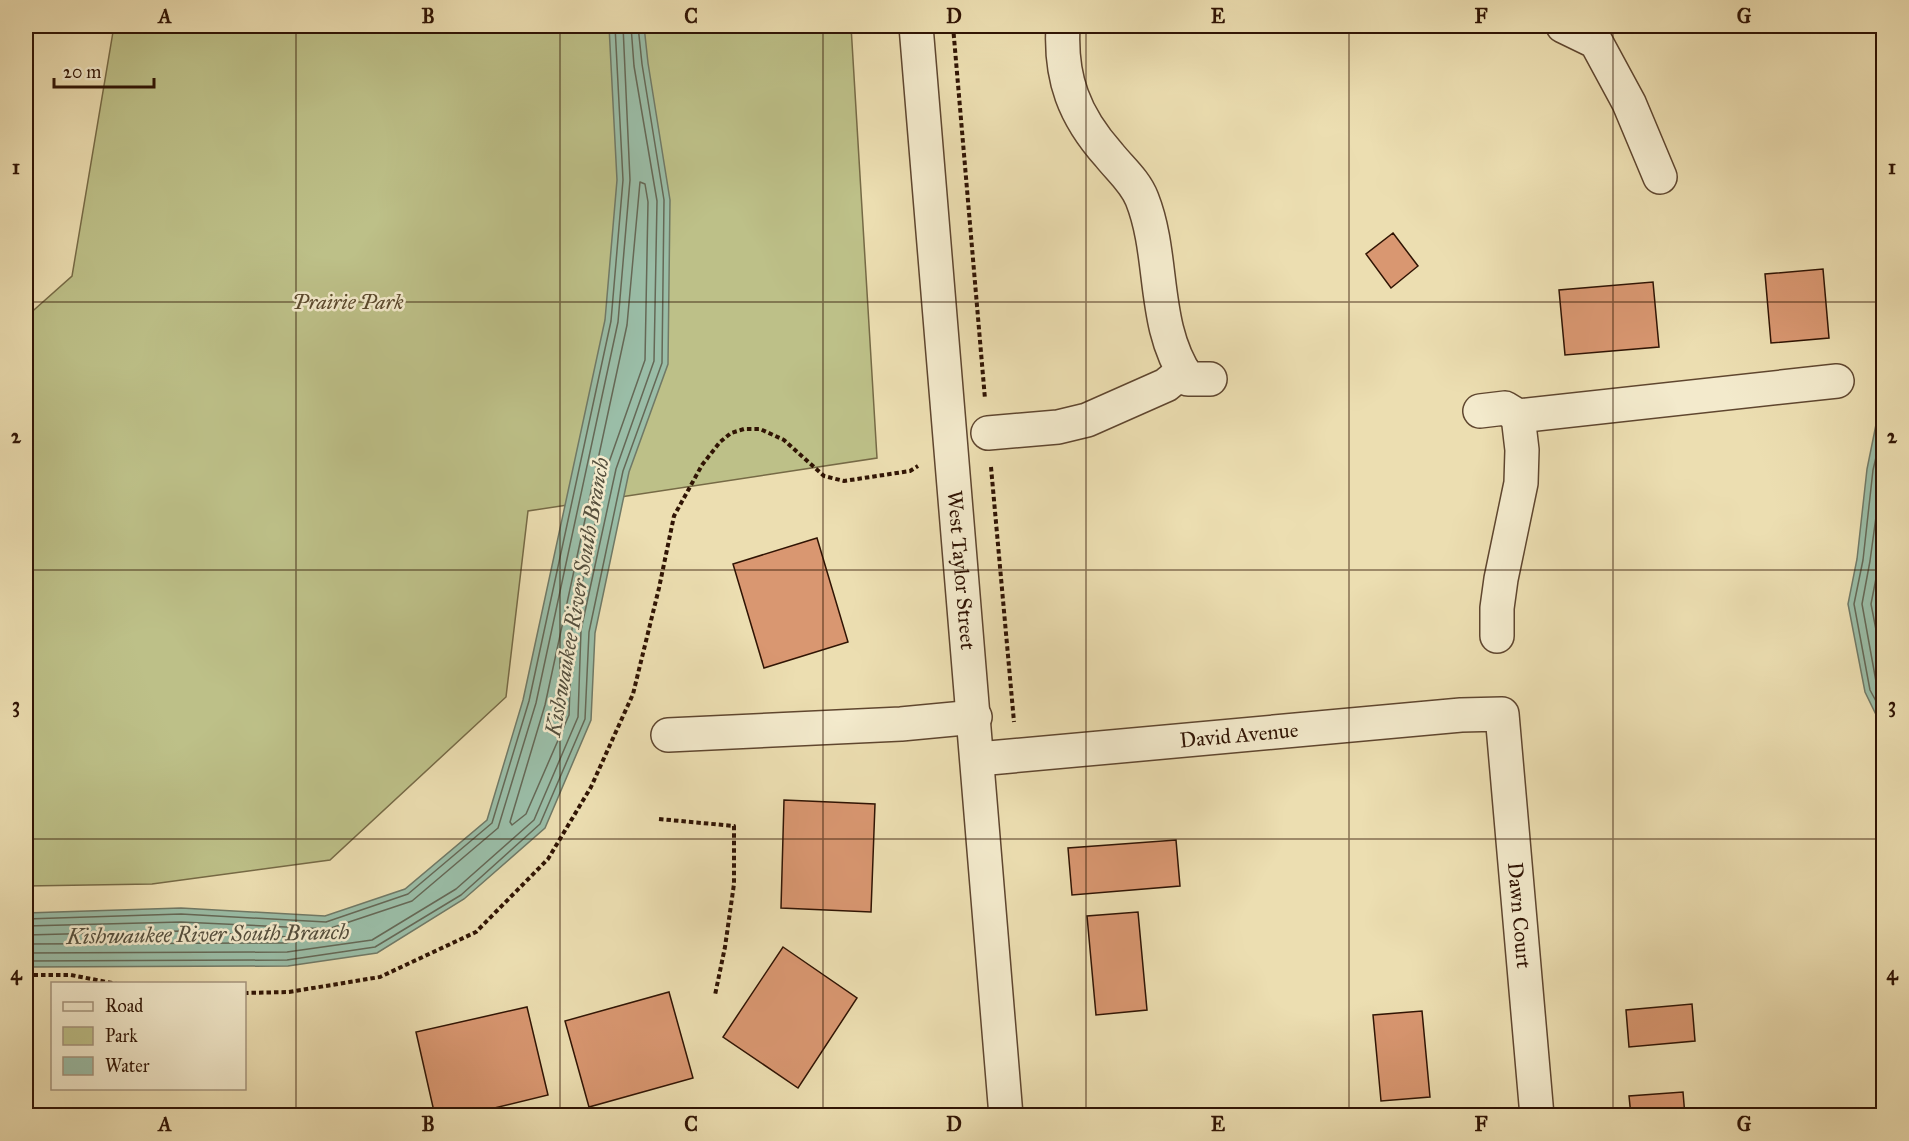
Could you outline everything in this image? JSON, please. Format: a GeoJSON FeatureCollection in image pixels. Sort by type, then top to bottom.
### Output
{"type":"FeatureCollection","features":[{"type":"Feature","properties":{"kind":"street","name":"West Taylor Street"},"geometry":{"type":"LineString","coordinates":[[916,26],[949,448],[975,717],[1006,1116]]}},
{"type":"Feature","properties":{"kind":"street"},"geometry":{"type":"LineString","coordinates":[[988,433],[1058,427],[1087,420],[1166,385],[1197,375],[1168,339],[1153,235],[1142,197],[1127,175],[1090,132],[1075,105],[1063,69],[1063,26]]}},
{"type":"Feature","properties":{"kind":"street"},"geometry":{"type":"LineString","coordinates":[[1563,26],[1596,42],[1629,103],[1660,177]]}},
{"type":"Feature","properties":{"kind":"street"},"geometry":{"type":"LineString","coordinates":[[1480,411],[1505,408],[1518,416],[1837,381]]}},
{"type":"Feature","properties":{"kind":"street"},"geometry":{"type":"LineString","coordinates":[[1497,636],[1497,608],[1501,579],[1521,483],[1522,450],[1518,416]]}},
{"type":"Feature","properties":{"kind":"street","name":"David Avenue"},"geometry":{"type":"LineString","coordinates":[[978,759],[1502,714]]}},
{"type":"Feature","properties":{"kind":"street","name":"Dawn Court"},"geometry":{"type":"LineString","coordinates":[[1502,714],[1537,1116]]}},
{"type":"Feature","properties":{"kind":"street"},"geometry":{"type":"LineString","coordinates":[[668,735],[901,724],[975,717]]}},
{"type":"Feature","properties":{"kind":"path"},"geometry":{"type":"LineString","coordinates":[[953,26],[1014,716],[1015,756]]}},
{"type":"Feature","properties":{"kind":"path"},"geometry":{"type":"LineString","coordinates":[[246,993],[289,992],[380,977],[476,933],[548,859],[591,787],[633,694],[674,516],[702,465],[720,442],[731,433],[744,429],[760,429],[784,440],[824,476],[844,481],[910,471],[949,448]]}},
{"type":"Feature","properties":{"kind":"path"},"geometry":{"type":"LineString","coordinates":[[659,819],[734,826],[734,884],[715,995]]}},
{"type":"Feature","properties":{"kind":"path"},"geometry":{"type":"LineString","coordinates":[[26,975],[71,975],[107,982]]}},
{"type":"Feature","properties":{"kind":"green space","name":"Prairie Park"},"geometry":{"type":"Polygon","coordinates":[[[114,26],[851,26],[877,458],[528,511],[506,697],[330,860],[152,884],[26,886],[26,317],[72,276],[114,26]]]}},
{"type":"Feature","properties":{"kind":"water","name":"Kishwaukee River South Branch"},"geometry":{"type":"Polygon","coordinates":[[[609,26],[644,26],[670,200],[668,364],[629,472],[595,633],[591,720],[545,828],[464,899],[377,953],[288,966],[26,967],[26,913],[181,908],[325,916],[405,889],[487,820],[523,700],[605,320],[617,180],[609,26]]]}},
{"type":"Feature","properties":{"kind":"water"},"geometry":{"type":"Polygon","coordinates":[[[1883,390],[1883,729],[1865,692],[1848,604],[1857,559],[1867,469],[1883,390]]]}},
{"type":"Feature","properties":{"kind":"building"},"geometry":{"type":"Polygon","coordinates":[[[1393,233],[1418,266],[1391,288],[1366,254],[1393,233]]]}},
{"type":"Feature","properties":{"kind":"building"},"geometry":{"type":"Polygon","coordinates":[[[1823,269],[1829,338],[1771,343],[1765,274],[1823,269]]]}},
{"type":"Feature","properties":{"kind":"building"},"geometry":{"type":"Polygon","coordinates":[[[1653,282],[1659,347],[1565,355],[1559,290],[1653,282]]]}},
{"type":"Feature","properties":{"kind":"building"},"geometry":{"type":"Polygon","coordinates":[[[817,538],[848,642],[764,668],[733,564],[817,538]]]}},
{"type":"Feature","properties":{"kind":"building"},"geometry":{"type":"Polygon","coordinates":[[[784,800],[875,804],[871,912],[781,908],[784,800]]]}},
{"type":"Feature","properties":{"kind":"building"},"geometry":{"type":"Polygon","coordinates":[[[1176,840],[1180,886],[1072,895],[1068,848],[1176,840]]]}},
{"type":"Feature","properties":{"kind":"building"},"geometry":{"type":"Polygon","coordinates":[[[1138,912],[1147,1010],[1096,1015],[1087,916],[1138,912]]]}},
{"type":"Feature","properties":{"kind":"building"},"geometry":{"type":"Polygon","coordinates":[[[783,947],[857,998],[798,1088],[723,1037],[783,947]]]}},
{"type":"Feature","properties":{"kind":"building"},"geometry":{"type":"Polygon","coordinates":[[[669,992],[693,1078],[589,1107],[565,1021],[669,992]]]}},
{"type":"Feature","properties":{"kind":"building"},"geometry":{"type":"Polygon","coordinates":[[[1692,1004],[1695,1041],[1629,1047],[1626,1010],[1692,1004]]]}},
{"type":"Feature","properties":{"kind":"building"},"geometry":{"type":"Polygon","coordinates":[[[527,1007],[548,1095],[461,1116],[435,1116],[416,1032],[527,1007]]]}},
{"type":"Feature","properties":{"kind":"building"},"geometry":{"type":"Polygon","coordinates":[[[1422,1011],[1430,1097],[1381,1101],[1373,1015],[1422,1011]]]}},
{"type":"Feature","properties":{"kind":"building"},"geometry":{"type":"Polygon","coordinates":[[[1683,1092],[1685,1116],[1631,1116],[1629,1096],[1683,1092]]]}}]}
